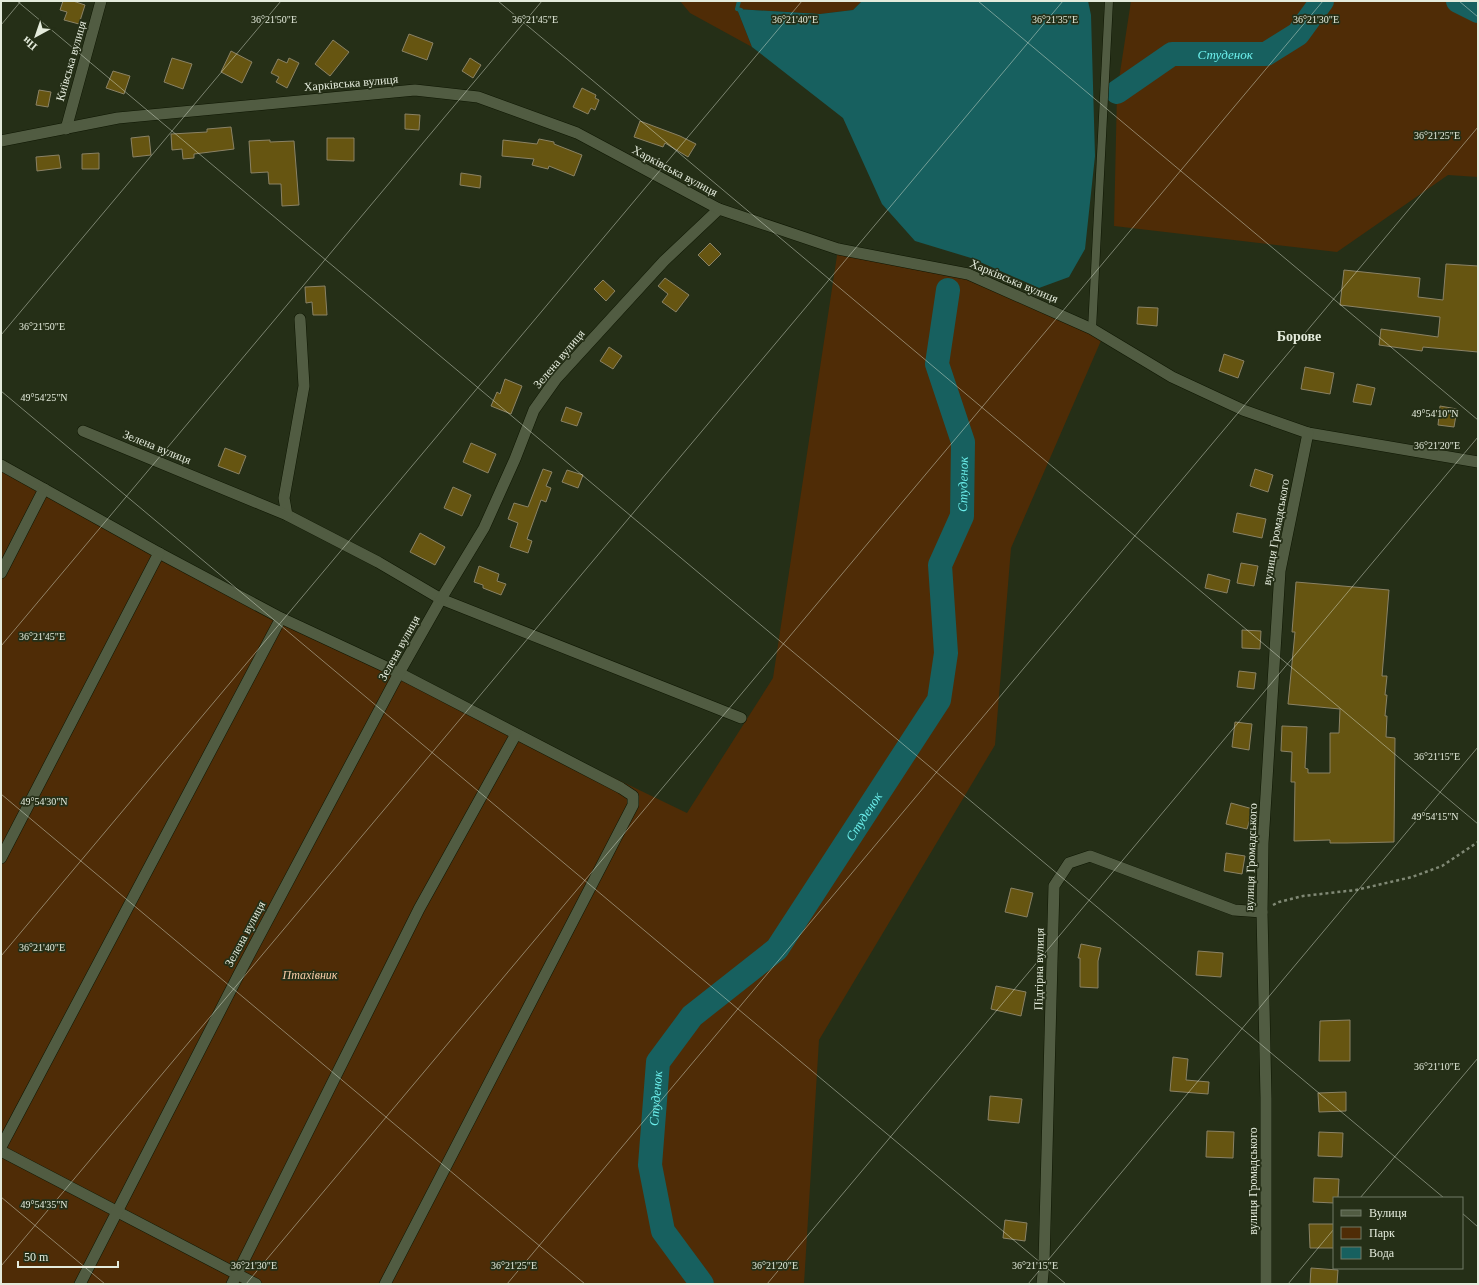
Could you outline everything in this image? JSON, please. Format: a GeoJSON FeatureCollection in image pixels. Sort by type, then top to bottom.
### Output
{"type":"FeatureCollection","features":[{"type":"Feature","properties":{"kind":"street","name":"Київська вулиця"},"geometry":{"type":"LineString","coordinates":[[66,128],[101,1]]}},
{"type":"Feature","properties":{"kind":"street","name":"Харківська вулиця"},"geometry":{"type":"LineString","coordinates":[[1,141],[126,117],[415,90],[478,97],[577,133],[719,209],[838,249],[968,274],[1092,329],[1172,377],[1243,410],[1308,433],[1478,462]]}},
{"type":"Feature","properties":{"kind":"street","name":"Зелена вулиця"},"geometry":{"type":"LineString","coordinates":[[80,1284],[239,974],[399,673],[484,528],[515,459],[534,410],[556,380],[664,261],[719,209]]}},
{"type":"Feature","properties":{"kind":"street"},"geometry":{"type":"LineString","coordinates":[[287,515],[284,498],[304,386],[300,319]]}},
{"type":"Feature","properties":{"kind":"street","name":"Зелена вулиця"},"geometry":{"type":"LineString","coordinates":[[83,431],[287,515],[378,562],[441,599],[741,718]]}},
{"type":"Feature","properties":{"kind":"street","name":"вулиця Громадського"},"geometry":{"type":"LineString","coordinates":[[1266,1284],[1266,1098],[1262,912],[1263,843],[1280,571],[1308,433]]}},
{"type":"Feature","properties":{"kind":"street"},"geometry":{"type":"LineString","coordinates":[[1,465],[159,553],[281,618],[399,673],[621,788],[633,796],[633,805],[385,1284]]}},
{"type":"Feature","properties":{"kind":"street"},"geometry":{"type":"LineString","coordinates":[[1,572],[44,489]]}},
{"type":"Feature","properties":{"kind":"street"},"geometry":{"type":"LineString","coordinates":[[1,858],[159,553]]}},
{"type":"Feature","properties":{"kind":"street"},"geometry":{"type":"LineString","coordinates":[[1,1148],[281,618]]}},
{"type":"Feature","properties":{"kind":"street"},"geometry":{"type":"LineString","coordinates":[[234,1279],[419,909],[516,734]]}},
{"type":"Feature","properties":{"kind":"street","name":"Підгірна вулиця"},"geometry":{"type":"LineString","coordinates":[[1042,1284],[1049,1103],[1054,886],[1069,863],[1090,856],[1234,910],[1262,912]]}},
{"type":"Feature","properties":{"kind":"street"},"geometry":{"type":"LineString","coordinates":[[1,1151],[117,1211],[234,1279],[256,1284]]}},
{"type":"Feature","properties":{"kind":"lane"},"geometry":{"type":"LineString","coordinates":[[1092,329],[1109,1]]}},
{"type":"Feature","properties":{"kind":"path"},"geometry":{"type":"LineString","coordinates":[[1262,912],[1279,902],[1303,896],[1356,890],[1412,877],[1442,866],[1478,842]]}},
{"type":"Feature","properties":{"kind":"green space"},"geometry":{"type":"Polygon","coordinates":[[[680,1],[862,1],[853,10],[820,14],[737,9],[752,47],[690,13],[680,1]]]}},
{"type":"Feature","properties":{"kind":"green space"},"geometry":{"type":"Polygon","coordinates":[[[1131,1],[1478,1],[1478,177],[1448,175],[1337,252],[1114,226],[1117,92],[1131,1]]]}},
{"type":"Feature","properties":{"kind":"green space","name":"Птахівник"},"geometry":{"type":"Polygon","coordinates":[[[838,249],[968,274],[1103,336],[1011,548],[995,745],[819,1040],[804,1284],[1,1284],[1,465],[296,625],[687,813],[773,678],[838,249]]]}},
{"type":"Feature","properties":{"kind":"water"},"geometry":{"type":"Polygon","coordinates":[[[862,1],[1088,1],[1091,15],[1095,156],[1085,249],[1069,277],[1039,288],[971,258],[915,241],[882,204],[843,118],[752,47],[737,9],[820,14],[853,10],[862,1]]]}},
{"type":"Feature","properties":{"kind":"building"},"geometry":{"type":"Polygon","coordinates":[[[63,1],[73,1],[85,5],[79,24],[64,20],[67,12],[60,10],[63,1]]]}},
{"type":"Feature","properties":{"kind":"building"},"geometry":{"type":"Polygon","coordinates":[[[409,34],[433,43],[427,60],[402,51],[409,34]]]}},
{"type":"Feature","properties":{"kind":"building"},"geometry":{"type":"Polygon","coordinates":[[[333,40],[349,52],[330,76],[315,64],[333,40]]]}},
{"type":"Feature","properties":{"kind":"building"},"geometry":{"type":"Polygon","coordinates":[[[231,51],[252,62],[242,83],[221,72],[231,51]]]}},
{"type":"Feature","properties":{"kind":"building"},"geometry":{"type":"Polygon","coordinates":[[[172,58],[192,64],[183,89],[164,82],[172,58]]]}},
{"type":"Feature","properties":{"kind":"building"},"geometry":{"type":"Polygon","coordinates":[[[289,58],[299,63],[287,88],[276,82],[279,77],[271,73],[278,59],[287,63],[289,58]]]}},
{"type":"Feature","properties":{"kind":"building"},"geometry":{"type":"Polygon","coordinates":[[[470,58],[481,65],[473,78],[462,71],[470,58]]]}},
{"type":"Feature","properties":{"kind":"building"},"geometry":{"type":"Polygon","coordinates":[[[113,71],[130,76],[124,94],[106,88],[113,71]]]}},
{"type":"Feature","properties":{"kind":"building"},"geometry":{"type":"Polygon","coordinates":[[[582,88],[596,95],[595,98],[599,100],[595,110],[591,108],[588,114],[573,107],[582,88]]]}},
{"type":"Feature","properties":{"kind":"building"},"geometry":{"type":"Polygon","coordinates":[[[39,90],[51,92],[48,107],[36,105],[39,90]]]}},
{"type":"Feature","properties":{"kind":"building"},"geometry":{"type":"Polygon","coordinates":[[[405,114],[420,115],[419,130],[405,129],[405,114]]]}},
{"type":"Feature","properties":{"kind":"building"},"geometry":{"type":"Polygon","coordinates":[[[640,121],[680,136],[696,144],[688,157],[665,143],[663,147],[634,137],[640,121]]]}},
{"type":"Feature","properties":{"kind":"building"},"geometry":{"type":"Polygon","coordinates":[[[231,127],[234,149],[194,154],[194,158],[183,159],[182,149],[172,150],[171,134],[207,132],[207,129],[231,127]]]}},
{"type":"Feature","properties":{"kind":"building"},"geometry":{"type":"Polygon","coordinates":[[[149,136],[151,155],[133,157],[131,138],[149,136]]]}},
{"type":"Feature","properties":{"kind":"building"},"geometry":{"type":"Polygon","coordinates":[[[327,138],[354,138],[354,161],[327,160],[327,138]]]}},
{"type":"Feature","properties":{"kind":"building"},"geometry":{"type":"Polygon","coordinates":[[[539,139],[554,142],[554,144],[582,155],[574,176],[549,166],[548,169],[532,165],[534,159],[502,156],[503,140],[537,144],[539,139]]]}},
{"type":"Feature","properties":{"kind":"building"},"geometry":{"type":"Polygon","coordinates":[[[270,140],[270,142],[294,141],[299,205],[282,206],[281,184],[269,184],[268,172],[251,173],[249,141],[270,140]]]}},
{"type":"Feature","properties":{"kind":"building"},"geometry":{"type":"Polygon","coordinates":[[[99,153],[99,169],[82,169],[82,154],[99,153]]]}},
{"type":"Feature","properties":{"kind":"building"},"geometry":{"type":"Polygon","coordinates":[[[59,155],[61,168],[37,171],[36,157],[59,155]]]}},
{"type":"Feature","properties":{"kind":"building"},"geometry":{"type":"Polygon","coordinates":[[[461,173],[481,176],[480,188],[460,185],[461,173]]]}},
{"type":"Feature","properties":{"kind":"building"},"geometry":{"type":"Polygon","coordinates":[[[710,243],[721,254],[709,266],[698,255],[710,243]]]}},
{"type":"Feature","properties":{"kind":"building"},"geometry":{"type":"Polygon","coordinates":[[[1446,264],[1478,266],[1478,352],[1423,347],[1422,351],[1379,345],[1381,329],[1438,337],[1440,317],[1340,305],[1344,270],[1420,278],[1418,297],[1443,300],[1446,264]]]}},
{"type":"Feature","properties":{"kind":"building"},"geometry":{"type":"Polygon","coordinates":[[[665,278],[689,295],[676,312],[662,302],[668,294],[658,286],[665,278]]]}},
{"type":"Feature","properties":{"kind":"building"},"geometry":{"type":"Polygon","coordinates":[[[603,280],[615,291],[606,301],[594,289],[603,280]]]}},
{"type":"Feature","properties":{"kind":"building"},"geometry":{"type":"Polygon","coordinates":[[[325,286],[327,315],[313,315],[312,302],[306,303],[305,287],[325,286]]]}},
{"type":"Feature","properties":{"kind":"building"},"geometry":{"type":"Polygon","coordinates":[[[1138,307],[1158,308],[1157,326],[1137,324],[1138,307]]]}},
{"type":"Feature","properties":{"kind":"building"},"geometry":{"type":"Polygon","coordinates":[[[609,347],[622,356],[613,369],[600,361],[609,347]]]}},
{"type":"Feature","properties":{"kind":"building"},"geometry":{"type":"Polygon","coordinates":[[[1224,354],[1244,361],[1238,378],[1219,371],[1224,354]]]}},
{"type":"Feature","properties":{"kind":"building"},"geometry":{"type":"Polygon","coordinates":[[[1305,367],[1334,373],[1330,394],[1301,389],[1305,367]]]}},
{"type":"Feature","properties":{"kind":"building"},"geometry":{"type":"Polygon","coordinates":[[[505,379],[522,386],[511,414],[491,406],[497,392],[500,394],[505,379]]]}},
{"type":"Feature","properties":{"kind":"building"},"geometry":{"type":"Polygon","coordinates":[[[1357,384],[1375,388],[1371,405],[1353,402],[1357,384]]]}},
{"type":"Feature","properties":{"kind":"building"},"geometry":{"type":"Polygon","coordinates":[[[1440,406],[1457,409],[1454,427],[1438,425],[1440,406]]]}},
{"type":"Feature","properties":{"kind":"building"},"geometry":{"type":"Polygon","coordinates":[[[566,407],[582,413],[577,426],[561,421],[566,407]]]}},
{"type":"Feature","properties":{"kind":"building"},"geometry":{"type":"Polygon","coordinates":[[[471,443],[496,454],[488,473],[463,462],[471,443]]]}},
{"type":"Feature","properties":{"kind":"building"},"geometry":{"type":"Polygon","coordinates":[[[225,448],[246,456],[239,474],[218,466],[225,448]]]}},
{"type":"Feature","properties":{"kind":"building"},"geometry":{"type":"Polygon","coordinates":[[[543,469],[552,472],[546,486],[551,488],[546,502],[541,500],[527,539],[532,541],[528,553],[510,547],[518,523],[508,519],[514,503],[528,507],[543,469]]]}},
{"type":"Feature","properties":{"kind":"building"},"geometry":{"type":"Polygon","coordinates":[[[1255,469],[1273,475],[1268,492],[1250,486],[1255,469]]]}},
{"type":"Feature","properties":{"kind":"building"},"geometry":{"type":"Polygon","coordinates":[[[567,470],[583,475],[578,488],[562,482],[567,470]]]}},
{"type":"Feature","properties":{"kind":"building"},"geometry":{"type":"Polygon","coordinates":[[[453,487],[471,495],[462,516],[444,508],[453,487]]]}},
{"type":"Feature","properties":{"kind":"building"},"geometry":{"type":"Polygon","coordinates":[[[1237,513],[1266,519],[1262,538],[1233,532],[1237,513]]]}},
{"type":"Feature","properties":{"kind":"building"},"geometry":{"type":"Polygon","coordinates":[[[420,533],[445,547],[435,565],[410,552],[420,533]]]}},
{"type":"Feature","properties":{"kind":"building"},"geometry":{"type":"Polygon","coordinates":[[[1241,563],[1258,566],[1254,586],[1237,583],[1241,563]]]}},
{"type":"Feature","properties":{"kind":"building"},"geometry":{"type":"Polygon","coordinates":[[[479,566],[499,574],[497,581],[506,584],[501,595],[483,588],[483,585],[474,582],[479,566]]]}},
{"type":"Feature","properties":{"kind":"building"},"geometry":{"type":"Polygon","coordinates":[[[1208,574],[1230,580],[1227,593],[1205,588],[1208,574]]]}},
{"type":"Feature","properties":{"kind":"building"},"geometry":{"type":"Polygon","coordinates":[[[1296,582],[1389,590],[1382,676],[1387,676],[1385,695],[1387,695],[1385,716],[1387,716],[1386,737],[1395,738],[1394,842],[1330,843],[1330,840],[1294,841],[1295,782],[1291,782],[1292,752],[1281,751],[1282,726],[1307,727],[1305,768],[1308,769],[1308,773],[1330,773],[1330,733],[1339,733],[1340,709],[1288,704],[1295,632],[1292,632],[1296,582]]]}},
{"type":"Feature","properties":{"kind":"building"},"geometry":{"type":"Polygon","coordinates":[[[1242,630],[1261,631],[1260,649],[1242,648],[1242,630]]]}},
{"type":"Feature","properties":{"kind":"building"},"geometry":{"type":"Polygon","coordinates":[[[1239,671],[1256,673],[1254,689],[1237,687],[1239,671]]]}},
{"type":"Feature","properties":{"kind":"building"},"geometry":{"type":"Polygon","coordinates":[[[1235,722],[1252,724],[1249,750],[1232,747],[1235,722]]]}},
{"type":"Feature","properties":{"kind":"building"},"geometry":{"type":"Polygon","coordinates":[[[1231,803],[1253,809],[1247,829],[1226,824],[1231,803]]]}},
{"type":"Feature","properties":{"kind":"building"},"geometry":{"type":"Polygon","coordinates":[[[1226,853],[1245,856],[1242,874],[1224,871],[1226,853]]]}},
{"type":"Feature","properties":{"kind":"building"},"geometry":{"type":"Polygon","coordinates":[[[1011,888],[1033,893],[1027,917],[1005,912],[1011,888]]]}},
{"type":"Feature","properties":{"kind":"building"},"geometry":{"type":"Polygon","coordinates":[[[1081,944],[1101,948],[1098,961],[1098,988],[1080,987],[1080,958],[1078,958],[1081,944]]]}},
{"type":"Feature","properties":{"kind":"building"},"geometry":{"type":"Polygon","coordinates":[[[1198,951],[1223,953],[1221,977],[1196,975],[1198,951]]]}},
{"type":"Feature","properties":{"kind":"building"},"geometry":{"type":"Polygon","coordinates":[[[996,986],[1026,992],[1021,1016],[991,1009],[996,986]]]}},
{"type":"Feature","properties":{"kind":"building"},"geometry":{"type":"Polygon","coordinates":[[[1350,1020],[1350,1061],[1319,1061],[1320,1021],[1350,1020]]]}},
{"type":"Feature","properties":{"kind":"building"},"geometry":{"type":"Polygon","coordinates":[[[1173,1057],[1188,1059],[1186,1080],[1209,1082],[1208,1094],[1170,1091],[1173,1057]]]}},
{"type":"Feature","properties":{"kind":"building"},"geometry":{"type":"Polygon","coordinates":[[[1346,1092],[1346,1111],[1319,1112],[1318,1093],[1346,1092]]]}},
{"type":"Feature","properties":{"kind":"building"},"geometry":{"type":"Polygon","coordinates":[[[990,1096],[1022,1099],[1019,1123],[988,1120],[990,1096]]]}},
{"type":"Feature","properties":{"kind":"building"},"geometry":{"type":"Polygon","coordinates":[[[1207,1131],[1234,1132],[1233,1158],[1206,1157],[1207,1131]]]}},
{"type":"Feature","properties":{"kind":"building"},"geometry":{"type":"Polygon","coordinates":[[[1319,1132],[1343,1133],[1342,1157],[1318,1156],[1319,1132]]]}},
{"type":"Feature","properties":{"kind":"building"},"geometry":{"type":"Polygon","coordinates":[[[1314,1178],[1339,1179],[1338,1197],[1333,1197],[1333,1203],[1313,1202],[1314,1178]]]}},
{"type":"Feature","properties":{"kind":"building"},"geometry":{"type":"Polygon","coordinates":[[[1005,1220],[1027,1223],[1025,1241],[1003,1238],[1005,1220]]]}},
{"type":"Feature","properties":{"kind":"building"},"geometry":{"type":"Polygon","coordinates":[[[1309,1224],[1333,1224],[1333,1248],[1310,1248],[1309,1224]]]}},
{"type":"Feature","properties":{"kind":"building"},"geometry":{"type":"Polygon","coordinates":[[[1311,1268],[1338,1270],[1337,1284],[1310,1284],[1311,1268]]]}},
{"type":"Feature","properties":{"kind":"waterway"},"geometry":{"type":"LineString","coordinates":[[739,1],[737,9],[741,10]]}},
{"type":"Feature","properties":{"kind":"waterway","name":"Студенок"},"geometry":{"type":"LineString","coordinates":[[1117,92],[1172,54],[1266,54],[1298,34],[1322,1]]}},
{"type":"Feature","properties":{"kind":"waterway","name":"Студенок"},"geometry":{"type":"LineString","coordinates":[[1458,1],[1478,11]]}},
{"type":"Feature","properties":{"kind":"waterway","name":"Студенок"},"geometry":{"type":"LineString","coordinates":[[702,1284],[663,1231],[650,1165],[658,1062],[692,1016],[777,949],[939,700],[946,653],[940,565],[962,516],[963,442],[937,364],[948,290]]}},
{"type":"Feature","properties":{"kind":"district","name":"Борове"},"geometry":{"type":"Point","coordinates":[1299,336]}}]}
